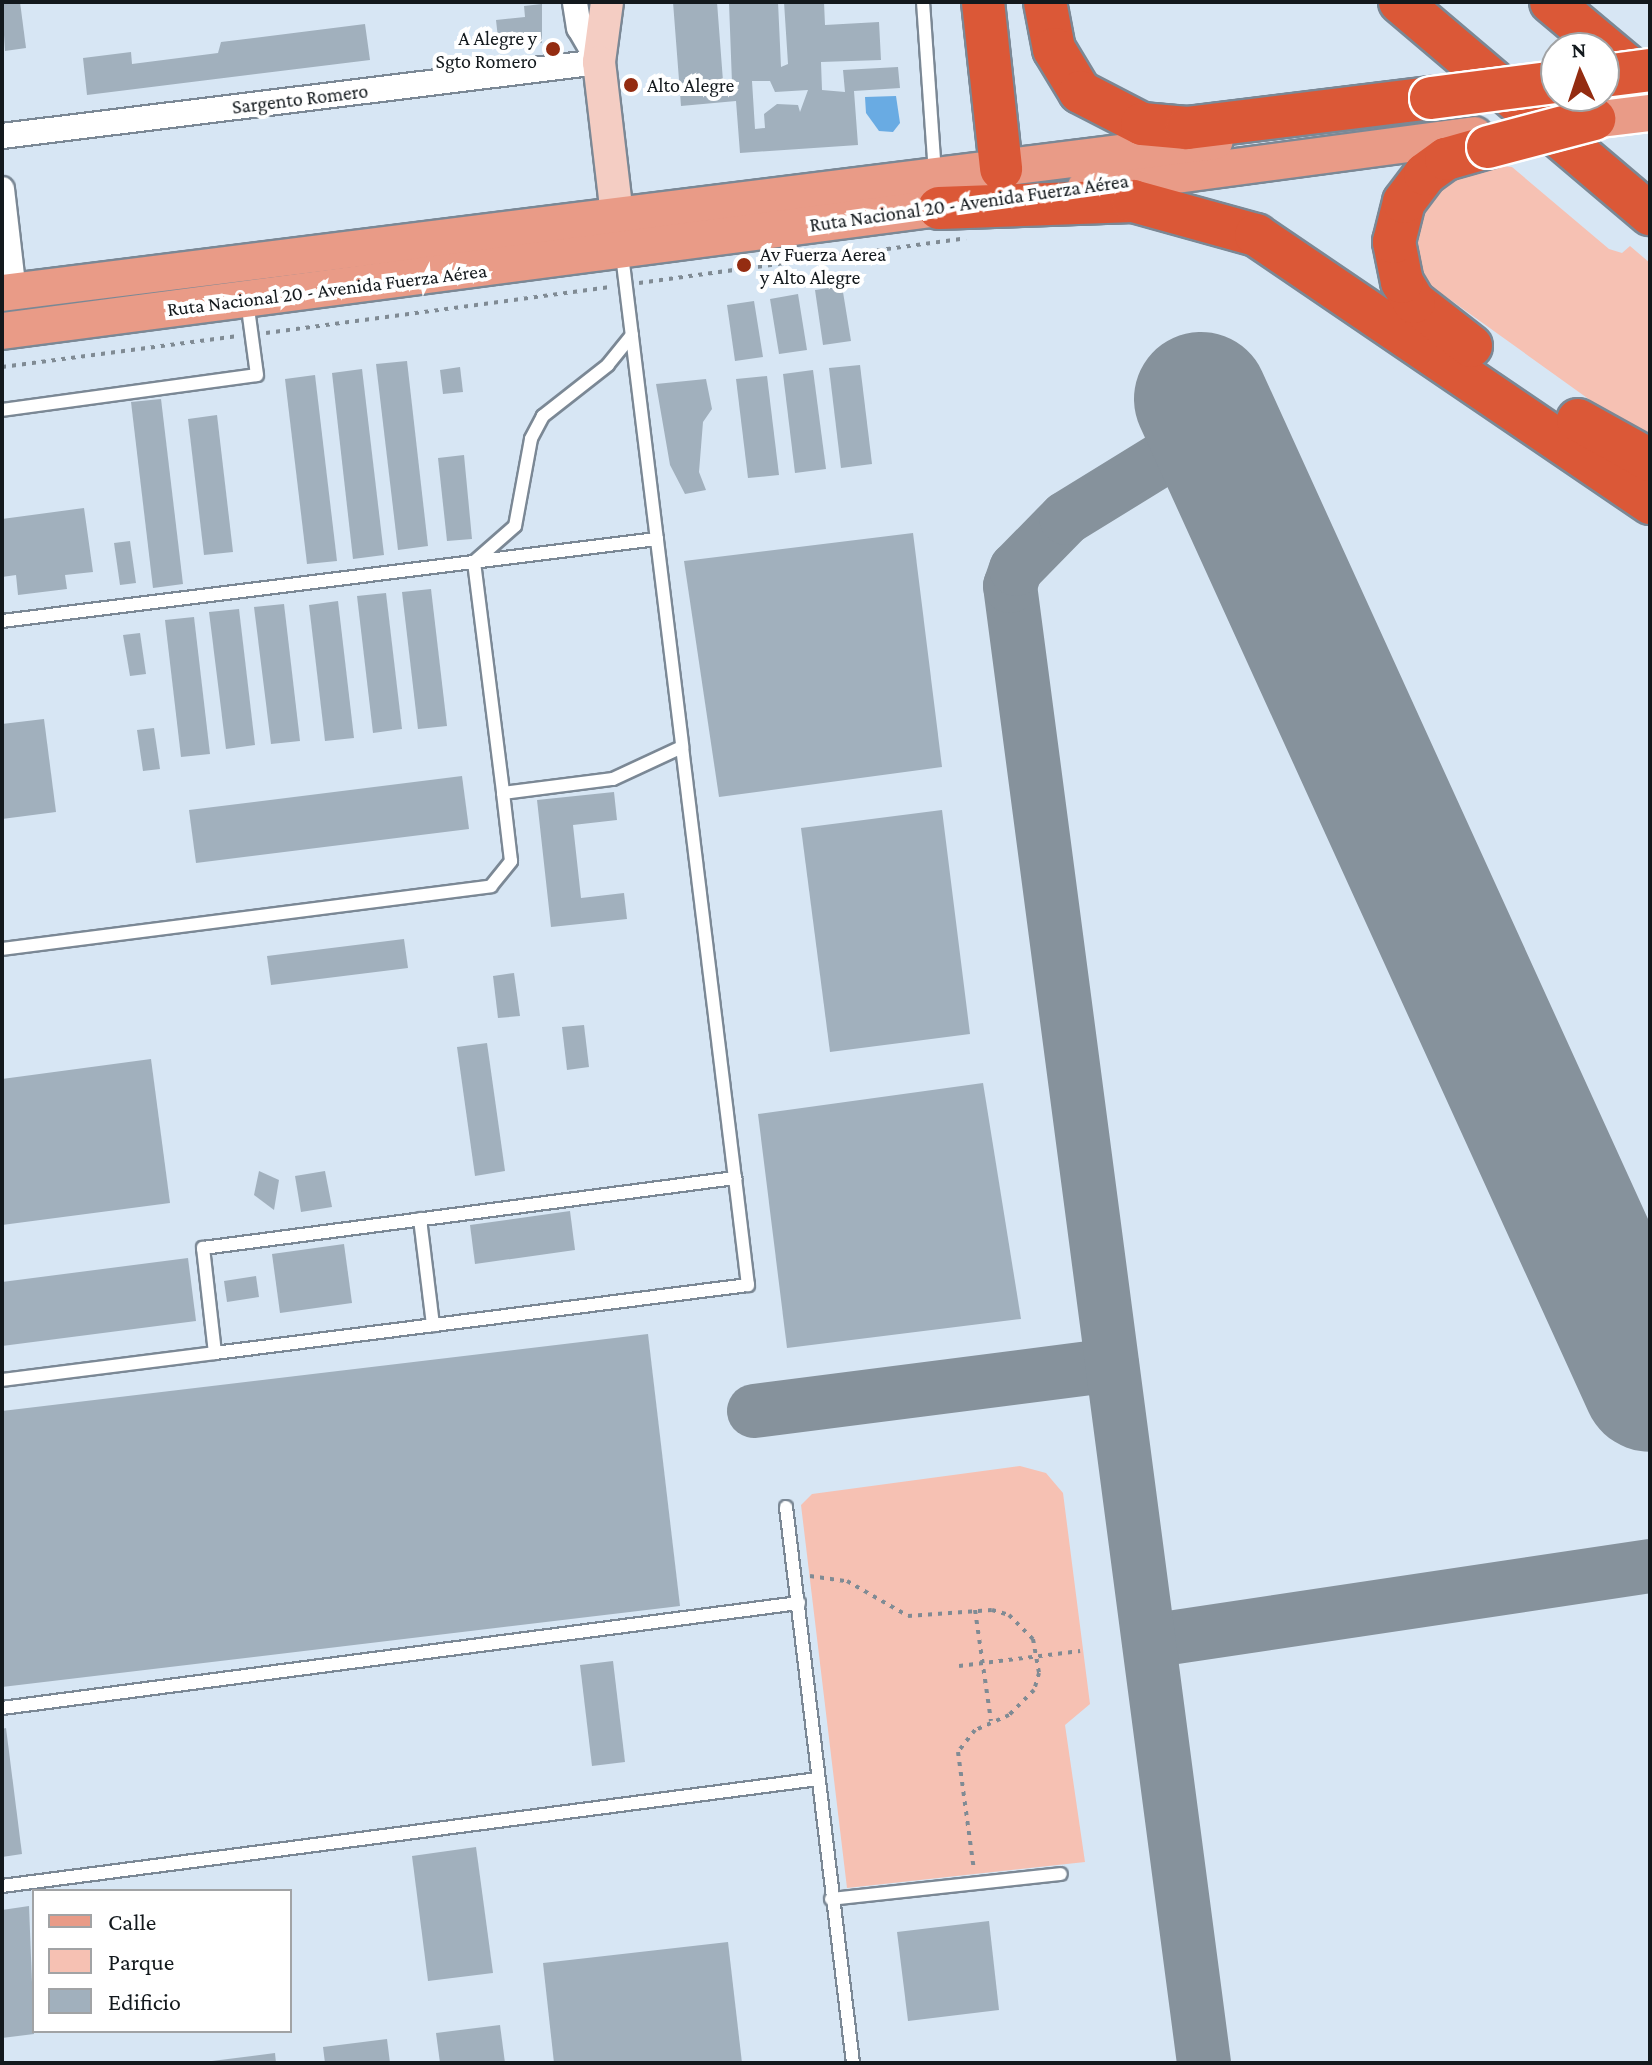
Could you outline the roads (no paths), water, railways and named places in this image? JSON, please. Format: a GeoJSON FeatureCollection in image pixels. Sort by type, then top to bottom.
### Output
{"type":"FeatureCollection","features":[{"type":"Feature","properties":{"kind":"highway"},"geometry":{"type":"LineString","coordinates":[[983,2],[1001,169]]}},
{"type":"Feature","properties":{"kind":"highway"},"geometry":{"type":"LineString","coordinates":[[1045,2],[1054,49],[1080,92],[1142,124],[1187,128],[1439,104],[1540,101]]}},
{"type":"Feature","properties":{"kind":"highway"},"geometry":{"type":"LineString","coordinates":[[1366,2],[1540,98]]}},
{"type":"Feature","properties":{"kind":"highway"},"geometry":{"type":"LineString","coordinates":[[1400,2],[1540,97]]}},
{"type":"Feature","properties":{"kind":"highway"},"geometry":{"type":"LineString","coordinates":[[1523,2],[1558,32]]}},
{"type":"Feature","properties":{"kind":"highway"},"geometry":{"type":"LineString","coordinates":[[1551,2],[1650,85]]}},
{"type":"Feature","properties":{"kind":"highway"},"geometry":{"type":"LineString","coordinates":[[1620,73],[1650,70]]}},
{"type":"Feature","properties":{"kind":"highway"},"geometry":{"type":"LineString","coordinates":[[1620,88],[1650,114]]}},
{"type":"Feature","properties":{"kind":"highway"},"geometry":{"type":"LineString","coordinates":[[1620,111],[1650,114]]}},
{"type":"Feature","properties":{"kind":"highway"},"geometry":{"type":"LineString","coordinates":[[1553,112],[1609,207],[1650,242]]}},
{"type":"Feature","properties":{"kind":"highway"},"geometry":{"type":"LineString","coordinates":[[1556,112],[1650,214]]}},
{"type":"Feature","properties":{"kind":"highway"},"geometry":{"type":"LineString","coordinates":[[1591,112],[1482,141],[1446,159],[1413,187],[1394,242],[1402,282],[1428,316],[1606,438],[1650,460]]}},
{"type":"Feature","properties":{"kind":"highway"},"geometry":{"type":"LineString","coordinates":[[937,192],[1119,200],[1184,210],[1245,231],[1650,503]]}},
{"type":"Feature","properties":{"kind":"main road"},"geometry":{"type":"LineString","coordinates":[[607,2],[599,62],[624,268]]}},
{"type":"Feature","properties":{"kind":"main road"},"geometry":{"type":"LineString","coordinates":[[1620,100],[1650,85]]}},
{"type":"Feature","properties":{"kind":"main road","name":"Ruta Nacional 20 - Avenida Fuerza Aérea"},"geometry":{"type":"LineString","coordinates":[[2,331],[249,317],[624,268],[937,192],[1001,169],[1439,104]]}},
{"type":"Feature","properties":{"kind":"main road","name":"Ruta Nacional 20 - Avenida Fuerza Aérea"},"geometry":{"type":"LineString","coordinates":[[8,292],[618,215],[937,192],[1482,141]]}},
{"type":"Feature","properties":{"kind":"street"},"geometry":{"type":"LineString","coordinates":[[575,2],[579,28],[599,62]]}},
{"type":"Feature","properties":{"kind":"street","name":"Sargento Romero"},"geometry":{"type":"LineString","coordinates":[[2,136],[599,62]]}},
{"type":"Feature","properties":{"kind":"street"},"geometry":{"type":"LineString","coordinates":[[2,189],[8,292]]}},
{"type":"Feature","properties":{"kind":"lane"},"geometry":{"type":"LineString","coordinates":[[923,2],[937,192]]}},
{"type":"Feature","properties":{"kind":"lane"},"geometry":{"type":"LineString","coordinates":[[2,1380],[748,1285],[624,268]]}},
{"type":"Feature","properties":{"kind":"lane"},"geometry":{"type":"LineString","coordinates":[[2,410],[257,375],[249,317]]}},
{"type":"Feature","properties":{"kind":"lane"},"geometry":{"type":"LineString","coordinates":[[474,562],[515,526],[531,439],[543,416],[608,365],[632,335]]}},
{"type":"Feature","properties":{"kind":"lane"},"geometry":{"type":"LineString","coordinates":[[2,621],[657,539]]}},
{"type":"Feature","properties":{"kind":"lane"},"geometry":{"type":"LineString","coordinates":[[2,949],[491,886],[511,861],[474,562]]}},
{"type":"Feature","properties":{"kind":"lane"},"geometry":{"type":"LineString","coordinates":[[503,793],[613,779],[682,747]]}},
{"type":"Feature","properties":{"kind":"lane"},"geometry":{"type":"LineString","coordinates":[[215,1353],[203,1248],[735,1178]]}},
{"type":"Feature","properties":{"kind":"lane"},"geometry":{"type":"LineString","coordinates":[[420,1219],[433,1325]]}},
{"type":"Feature","properties":{"kind":"lane"},"geometry":{"type":"LineString","coordinates":[[786,1507],[853,2063]]}},
{"type":"Feature","properties":{"kind":"lane"},"geometry":{"type":"LineString","coordinates":[[2,1708],[799,1603]]}},
{"type":"Feature","properties":{"kind":"lane"},"geometry":{"type":"LineString","coordinates":[[2,1886],[818,1779]]}},
{"type":"Feature","properties":{"kind":"lane"},"geometry":{"type":"LineString","coordinates":[[831,1899],[1061,1874]]}},
{"type":"Feature","properties":{"kind":"water"},"geometry":{"type":"Polygon","coordinates":[[[896,96],[900,123],[893,132],[879,131],[866,113],[865,97],[896,96]]]}},
{"type":"Feature","properties":{"kind":"place","name":"A Alegre y Sgto Romero"},"geometry":{"type":"Point","coordinates":[553,49]}},
{"type":"Feature","properties":{"kind":"place","name":"Alto Alegre"},"geometry":{"type":"Point","coordinates":[631,85]}},
{"type":"Feature","properties":{"kind":"place","name":"Av Fuerza Aerea y Alto Alegre"},"geometry":{"type":"Point","coordinates":[744,265]}}]}
